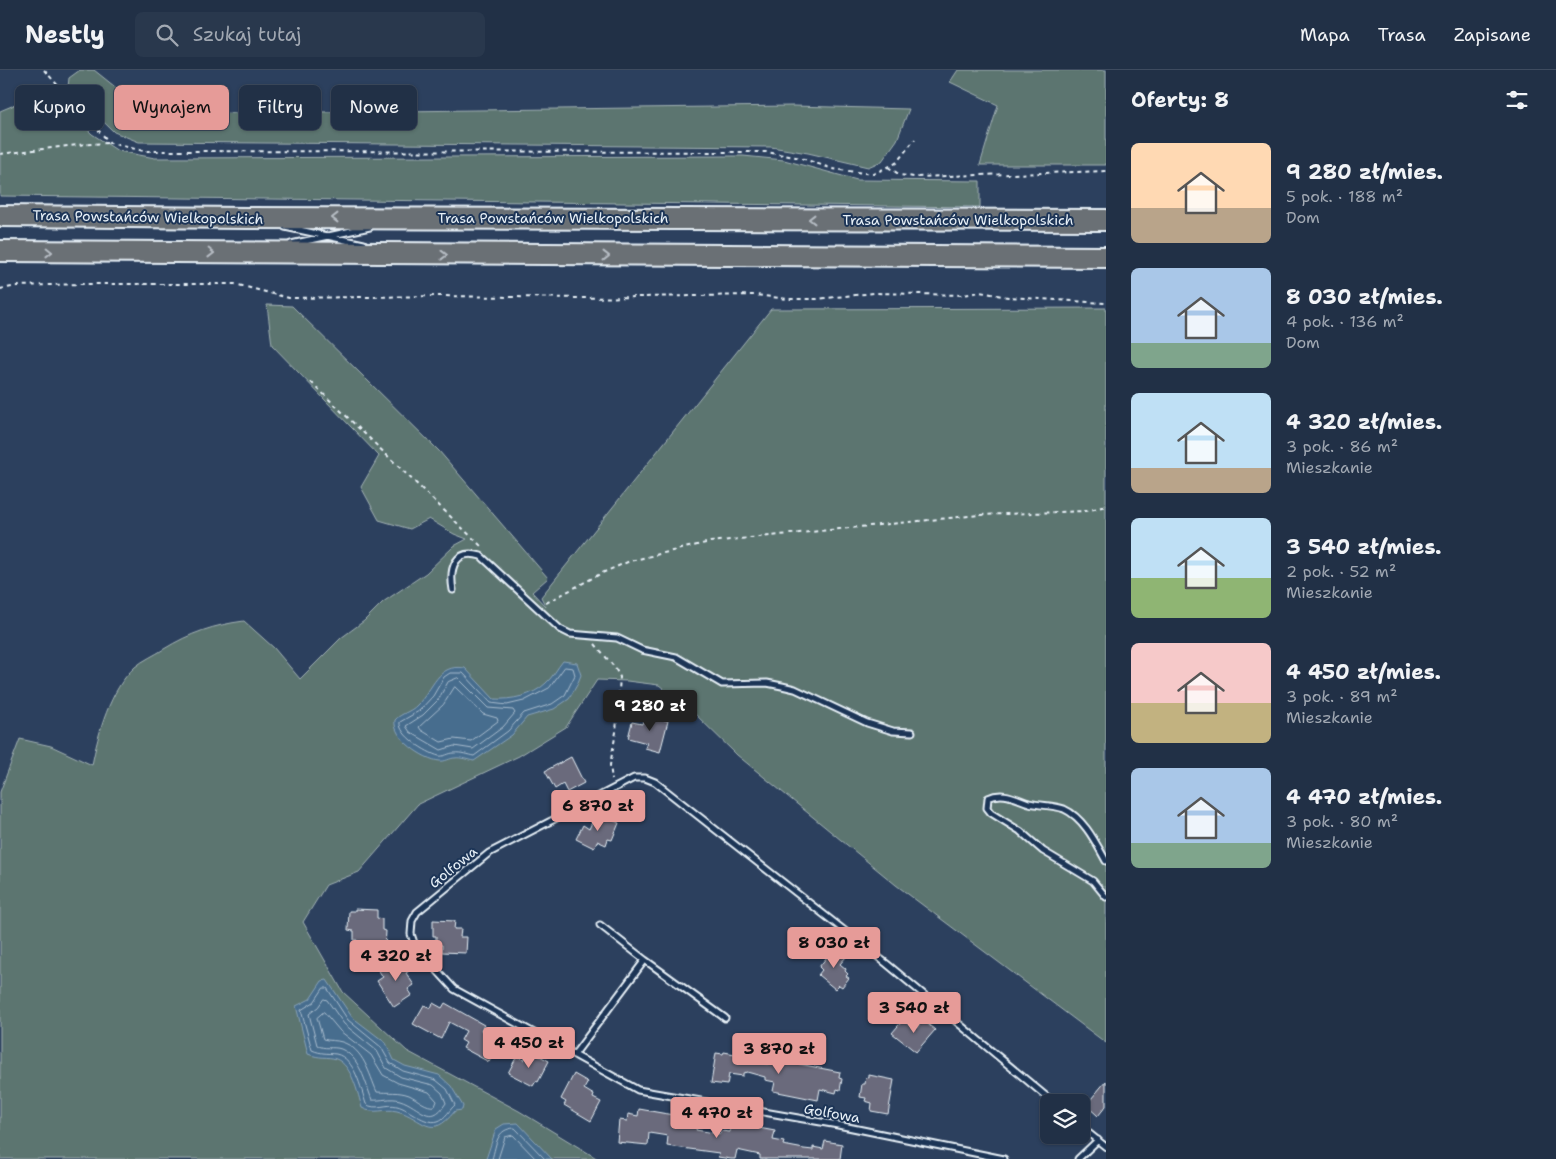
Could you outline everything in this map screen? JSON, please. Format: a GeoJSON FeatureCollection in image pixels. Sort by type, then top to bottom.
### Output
{"type":"FeatureCollection","features":[{"type":"Feature","properties":{"kind":"highway","name":"Trasa Powstańców Wielkopolskich"},"geometry":{"type":"LineString","coordinates":[[0,216],[1106,220]]}},
{"type":"Feature","properties":{"kind":"highway"},"geometry":{"type":"LineString","coordinates":[[0,251],[411,255],[1106,257]]}},
{"type":"Feature","properties":{"kind":"lane"},"geometry":{"type":"LineString","coordinates":[[247,218],[274,224]]}},
{"type":"Feature","properties":{"kind":"lane"},"geometry":{"type":"LineString","coordinates":[[384,224],[412,218]]}},
{"type":"Feature","properties":{"kind":"lane"},"geometry":{"type":"LineString","coordinates":[[283,226],[411,255]]}},
{"type":"Feature","properties":{"kind":"lane"},"geometry":{"type":"LineString","coordinates":[[246,254],[374,226]]}},
{"type":"Feature","properties":{"kind":"lane"},"geometry":{"type":"LineString","coordinates":[[453,590],[451,570],[456,561],[464,555],[474,553],[481,556],[560,629],[570,634],[617,638],[642,650],[676,657],[722,684],[767,683],[782,686],[867,723],[893,731],[912,732]]}},
{"type":"Feature","properties":{"kind":"lane","name":"Golfowa"},"geometry":{"type":"LineString","coordinates":[[1004,1159],[838,1125],[638,1090],[454,989],[415,946],[411,934],[412,921],[417,912],[429,900],[489,853],[613,788],[634,778],[644,778],[656,782],[887,964],[1042,1094]]}},
{"type":"Feature","properties":{"kind":"lane"},"geometry":{"type":"LineString","coordinates":[[1106,861],[1082,823],[1065,810],[1007,795],[994,795],[988,798],[987,808],[991,813],[1020,831],[1043,851],[1093,881],[1106,897]]}},
{"type":"Feature","properties":{"kind":"lane"},"geometry":{"type":"LineString","coordinates":[[600,925],[725,1018]]}},
{"type":"Feature","properties":{"kind":"lane"},"geometry":{"type":"LineString","coordinates":[[574,1055],[645,960]]}},
{"type":"Feature","properties":{"kind":"lane"},"geometry":{"type":"LineString","coordinates":[[1090,1133],[1106,1147]]}},
{"type":"Feature","properties":{"kind":"lane"},"geometry":{"type":"LineString","coordinates":[[1078,1159],[1098,1140]]}},
{"type":"Feature","properties":{"kind":"path"},"geometry":{"type":"LineString","coordinates":[[44,70],[110,143]]}},
{"type":"Feature","properties":{"kind":"path"},"geometry":{"type":"LineString","coordinates":[[0,154],[77,144],[110,143],[144,151],[766,152],[801,158],[833,168],[873,174],[896,163],[915,139]]}},
{"type":"Feature","properties":{"kind":"path"},"geometry":{"type":"LineString","coordinates":[[888,167],[900,176],[914,177],[1106,172]]}},
{"type":"Feature","properties":{"kind":"path"},"geometry":{"type":"LineString","coordinates":[[0,289],[18,286],[83,284],[235,284],[289,298],[441,296],[581,298],[755,295],[816,298],[874,293],[964,295],[980,292],[1008,297],[1106,303]]}},
{"type":"Feature","properties":{"kind":"path"},"geometry":{"type":"LineString","coordinates":[[311,382],[483,548]]}},
{"type":"Feature","properties":{"kind":"path"},"geometry":{"type":"LineString","coordinates":[[542,605],[602,573],[630,561],[710,542],[979,515],[1086,511],[1106,506]]}},
{"type":"Feature","properties":{"kind":"path"},"geometry":{"type":"LineString","coordinates":[[587,635],[615,668],[620,677],[616,732],[610,765],[613,788]]}},
{"type":"Feature","properties":{"kind":"green space"},"geometry":{"type":"Polygon","coordinates":[[[80,70],[94,70],[114,86],[114,130],[229,130],[229,113],[239,113],[239,130],[321,130],[321,112],[331,112],[331,130],[417,130],[417,111],[793,106],[909,109],[897,140],[882,161],[868,167],[808,153],[771,147],[139,142],[114,132],[104,122],[104,85],[68,85],[69,78],[80,70]]]}},
{"type":"Feature","properties":{"kind":"green space"},"geometry":{"type":"Polygon","coordinates":[[[958,70],[1106,70],[1106,165],[980,165],[998,105],[950,82],[958,70]]]}},
{"type":"Feature","properties":{"kind":"green space"},"geometry":{"type":"Polygon","coordinates":[[[15,105],[15,130],[88,130],[118,151],[155,158],[743,156],[784,160],[857,180],[980,181],[980,207],[0,196],[0,111],[15,105]]]}},
{"type":"Feature","properties":{"kind":"green space"},"geometry":{"type":"Polygon","coordinates":[[[267,305],[292,306],[439,451],[548,578],[532,592],[546,607],[541,597],[771,309],[1106,308],[1106,1043],[896,885],[737,755],[693,712],[659,685],[597,680],[566,727],[519,756],[418,804],[359,872],[326,885],[303,922],[343,992],[407,1051],[519,1111],[598,1159],[0,1159],[0,792],[20,739],[51,746],[92,765],[106,713],[126,676],[138,664],[174,643],[202,630],[222,625],[244,621],[274,648],[300,679],[341,638],[364,621],[383,602],[426,573],[454,546],[467,539],[454,534],[429,519],[410,529],[379,520],[361,487],[379,456],[272,345],[267,305]]]}},
{"type":"Feature","properties":{"kind":"water"},"geometry":{"type":"Polygon","coordinates":[[[563,661],[577,663],[581,675],[569,699],[554,709],[527,717],[512,735],[474,761],[453,758],[440,761],[426,757],[410,747],[395,727],[395,720],[415,707],[442,673],[448,669],[456,667],[465,668],[494,699],[507,699],[528,694],[541,687],[551,678],[563,661]]]}},
{"type":"Feature","properties":{"kind":"water"},"geometry":{"type":"Polygon","coordinates":[[[327,980],[352,1017],[386,1043],[394,1060],[405,1066],[439,1075],[451,1086],[463,1106],[462,1110],[455,1111],[439,1125],[433,1126],[397,1111],[371,1111],[362,1108],[354,1080],[342,1062],[333,1058],[308,1054],[296,1006],[310,999],[322,981],[327,980]]]}},
{"type":"Feature","properties":{"kind":"water"},"geometry":{"type":"Polygon","coordinates":[[[518,1123],[552,1159],[486,1159],[496,1129],[504,1124],[518,1123]]]}},
{"type":"Feature","properties":{"kind":"building"},"geometry":{"type":"Polygon","coordinates":[[[645,715],[668,721],[660,752],[645,748],[647,743],[628,738],[632,722],[642,724],[645,715]]]}},
{"type":"Feature","properties":{"kind":"building"},"geometry":{"type":"Polygon","coordinates":[[[571,757],[584,783],[567,792],[563,784],[555,789],[545,771],[571,757]]]}},
{"type":"Feature","properties":{"kind":"building"},"geometry":{"type":"Polygon","coordinates":[[[603,816],[619,823],[612,840],[608,839],[606,845],[597,841],[594,848],[576,839],[583,825],[589,829],[594,818],[601,821],[603,816]]]}},
{"type":"Feature","properties":{"kind":"building"},"geometry":{"type":"Polygon","coordinates":[[[355,909],[377,910],[377,918],[382,919],[382,930],[386,931],[385,948],[356,946],[357,940],[354,940],[354,931],[348,930],[349,911],[355,911],[355,909]]]}},
{"type":"Feature","properties":{"kind":"building"},"geometry":{"type":"Polygon","coordinates":[[[433,920],[455,921],[454,929],[461,929],[460,937],[467,937],[466,953],[442,952],[442,945],[436,945],[436,936],[433,936],[433,920]]]}},
{"type":"Feature","properties":{"kind":"building"},"geometry":{"type":"Polygon","coordinates":[[[835,947],[846,957],[840,964],[846,969],[845,971],[848,974],[846,976],[849,978],[842,987],[839,985],[835,989],[818,975],[822,970],[819,967],[835,947]]]}},
{"type":"Feature","properties":{"kind":"building"},"geometry":{"type":"Polygon","coordinates":[[[400,957],[409,971],[406,973],[414,985],[408,989],[412,995],[394,1007],[377,981],[383,977],[379,971],[400,957]]]}},
{"type":"Feature","properties":{"kind":"building"},"geometry":{"type":"Polygon","coordinates":[[[433,1003],[442,1008],[445,1003],[484,1025],[481,1030],[494,1037],[491,1041],[498,1045],[489,1062],[463,1048],[466,1043],[461,1040],[466,1031],[449,1022],[441,1039],[413,1024],[424,1005],[431,1008],[433,1003]]]}},
{"type":"Feature","properties":{"kind":"building"},"geometry":{"type":"Polygon","coordinates":[[[903,1020],[915,1030],[923,1020],[935,1030],[916,1052],[892,1033],[903,1020]]]}},
{"type":"Feature","properties":{"kind":"building"},"geometry":{"type":"Polygon","coordinates":[[[724,1052],[746,1056],[745,1062],[768,1064],[769,1058],[840,1072],[839,1078],[842,1079],[840,1090],[837,1089],[836,1093],[820,1089],[818,1100],[773,1091],[775,1082],[747,1072],[743,1073],[743,1076],[729,1074],[727,1085],[711,1083],[716,1053],[723,1054],[724,1052]]]}},
{"type":"Feature","properties":{"kind":"building"},"geometry":{"type":"Polygon","coordinates":[[[536,1054],[549,1061],[538,1082],[536,1081],[533,1086],[508,1073],[517,1056],[524,1060],[527,1055],[534,1059],[536,1054]]]}},
{"type":"Feature","properties":{"kind":"building"},"geometry":{"type":"Polygon","coordinates":[[[574,1074],[588,1082],[584,1089],[594,1095],[593,1098],[601,1102],[591,1121],[564,1105],[566,1102],[561,1099],[574,1074]]]}},
{"type":"Feature","properties":{"kind":"building"},"geometry":{"type":"Polygon","coordinates":[[[869,1075],[894,1080],[888,1114],[871,1111],[872,1103],[865,1101],[866,1098],[860,1097],[862,1084],[865,1084],[866,1077],[869,1078],[869,1075]]]}},
{"type":"Feature","properties":{"kind":"building"},"geometry":{"type":"Polygon","coordinates":[[[1106,1081],[1106,1106],[1098,1116],[1090,1109],[1090,1100],[1106,1081]]]}},
{"type":"Feature","properties":{"kind":"building"},"geometry":{"type":"Polygon","coordinates":[[[639,1109],[679,1116],[678,1125],[697,1127],[696,1130],[720,1134],[721,1131],[730,1132],[731,1123],[775,1131],[773,1140],[784,1142],[783,1145],[804,1149],[813,1150],[813,1147],[823,1149],[825,1141],[842,1144],[840,1159],[760,1159],[760,1155],[737,1150],[735,1159],[731,1159],[718,1157],[719,1153],[667,1146],[668,1136],[649,1133],[648,1145],[617,1142],[619,1120],[627,1121],[628,1114],[638,1116],[639,1109]]]}}]}
